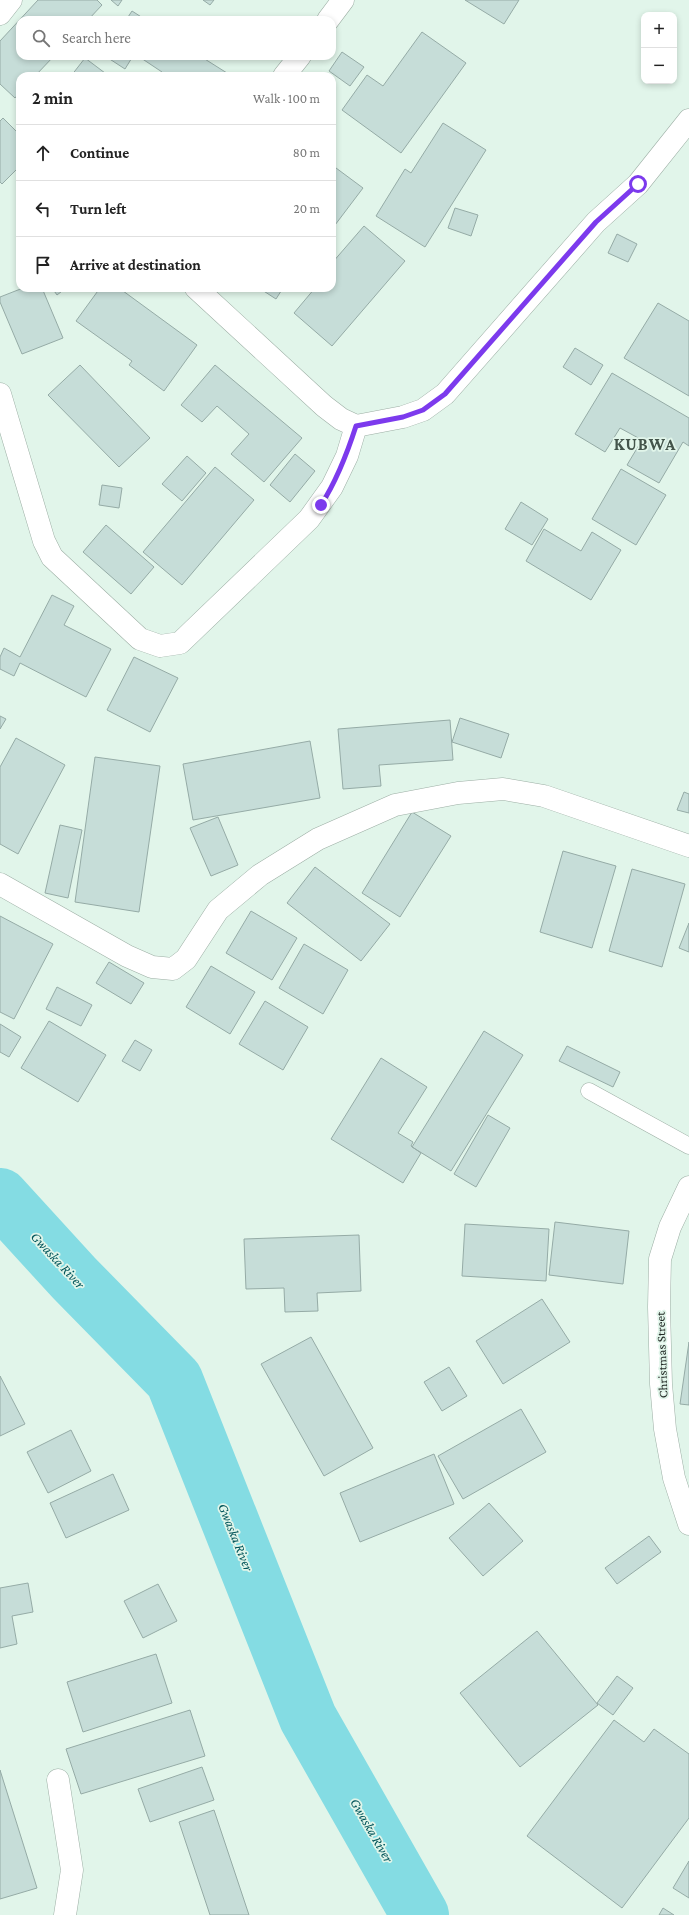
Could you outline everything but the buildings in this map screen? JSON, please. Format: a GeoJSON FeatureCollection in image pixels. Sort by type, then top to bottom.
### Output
{"type":"FeatureCollection","features":[{"type":"Feature","properties":{"kind":"street"},"geometry":{"type":"LineString","coordinates":[[0,14],[11,0]]}},
{"type":"Feature","properties":{"kind":"street"},"geometry":{"type":"LineString","coordinates":[[331,16],[343,0]]}},
{"type":"Feature","properties":{"kind":"street"},"geometry":{"type":"LineString","coordinates":[[287,72],[297,60]]}},
{"type":"Feature","properties":{"kind":"street"},"geometry":{"type":"LineString","coordinates":[[200,292],[324,406],[341,419],[356,426],[403,417],[423,410],[445,394],[596,222],[638,184],[689,120]]}},
{"type":"Feature","properties":{"kind":"street"},"geometry":{"type":"LineString","coordinates":[[0,394],[44,541],[52,557],[140,639],[160,646],[180,643],[309,519],[332,487],[347,456],[356,426]]}},
{"type":"Feature","properties":{"kind":"street"},"geometry":{"type":"LineString","coordinates":[[0,884],[127,956],[152,968],[173,968],[186,959],[218,910],[260,875],[318,839],[395,804],[458,793],[503,789],[544,796],[689,846]]}},
{"type":"Feature","properties":{"kind":"street","name":"Christmas Street"},"geometry":{"type":"LineString","coordinates":[[689,1187],[670,1227],[660,1259],[659,1307],[661,1384],[665,1430],[674,1478],[689,1524]]}},
{"type":"Feature","properties":{"kind":"street"},"geometry":{"type":"LineString","coordinates":[[58,1780],[72,1870],[65,1915]]}},
{"type":"Feature","properties":{"kind":"lane"},"geometry":{"type":"LineString","coordinates":[[589,1091],[689,1146]]}},
{"type":"Feature","properties":{"kind":"waterway","name":"Gwaska River"},"geometry":{"type":"LineString","coordinates":[[0,1197],[74,1278],[174,1380],[308,1718],[420,1915]]}},
{"type":"Feature","properties":{"kind":"district","name":"KUBWA"},"geometry":{"type":"Point","coordinates":[645,444]}},
{"type":"Feature","properties":{"kind":"route"},"geometry":{"type":"LineString","coordinates":[[321,505],[332,487],[347,456],[356,426],[403,417],[423,410],[445,394],[596,222],[638,184]]}}]}
